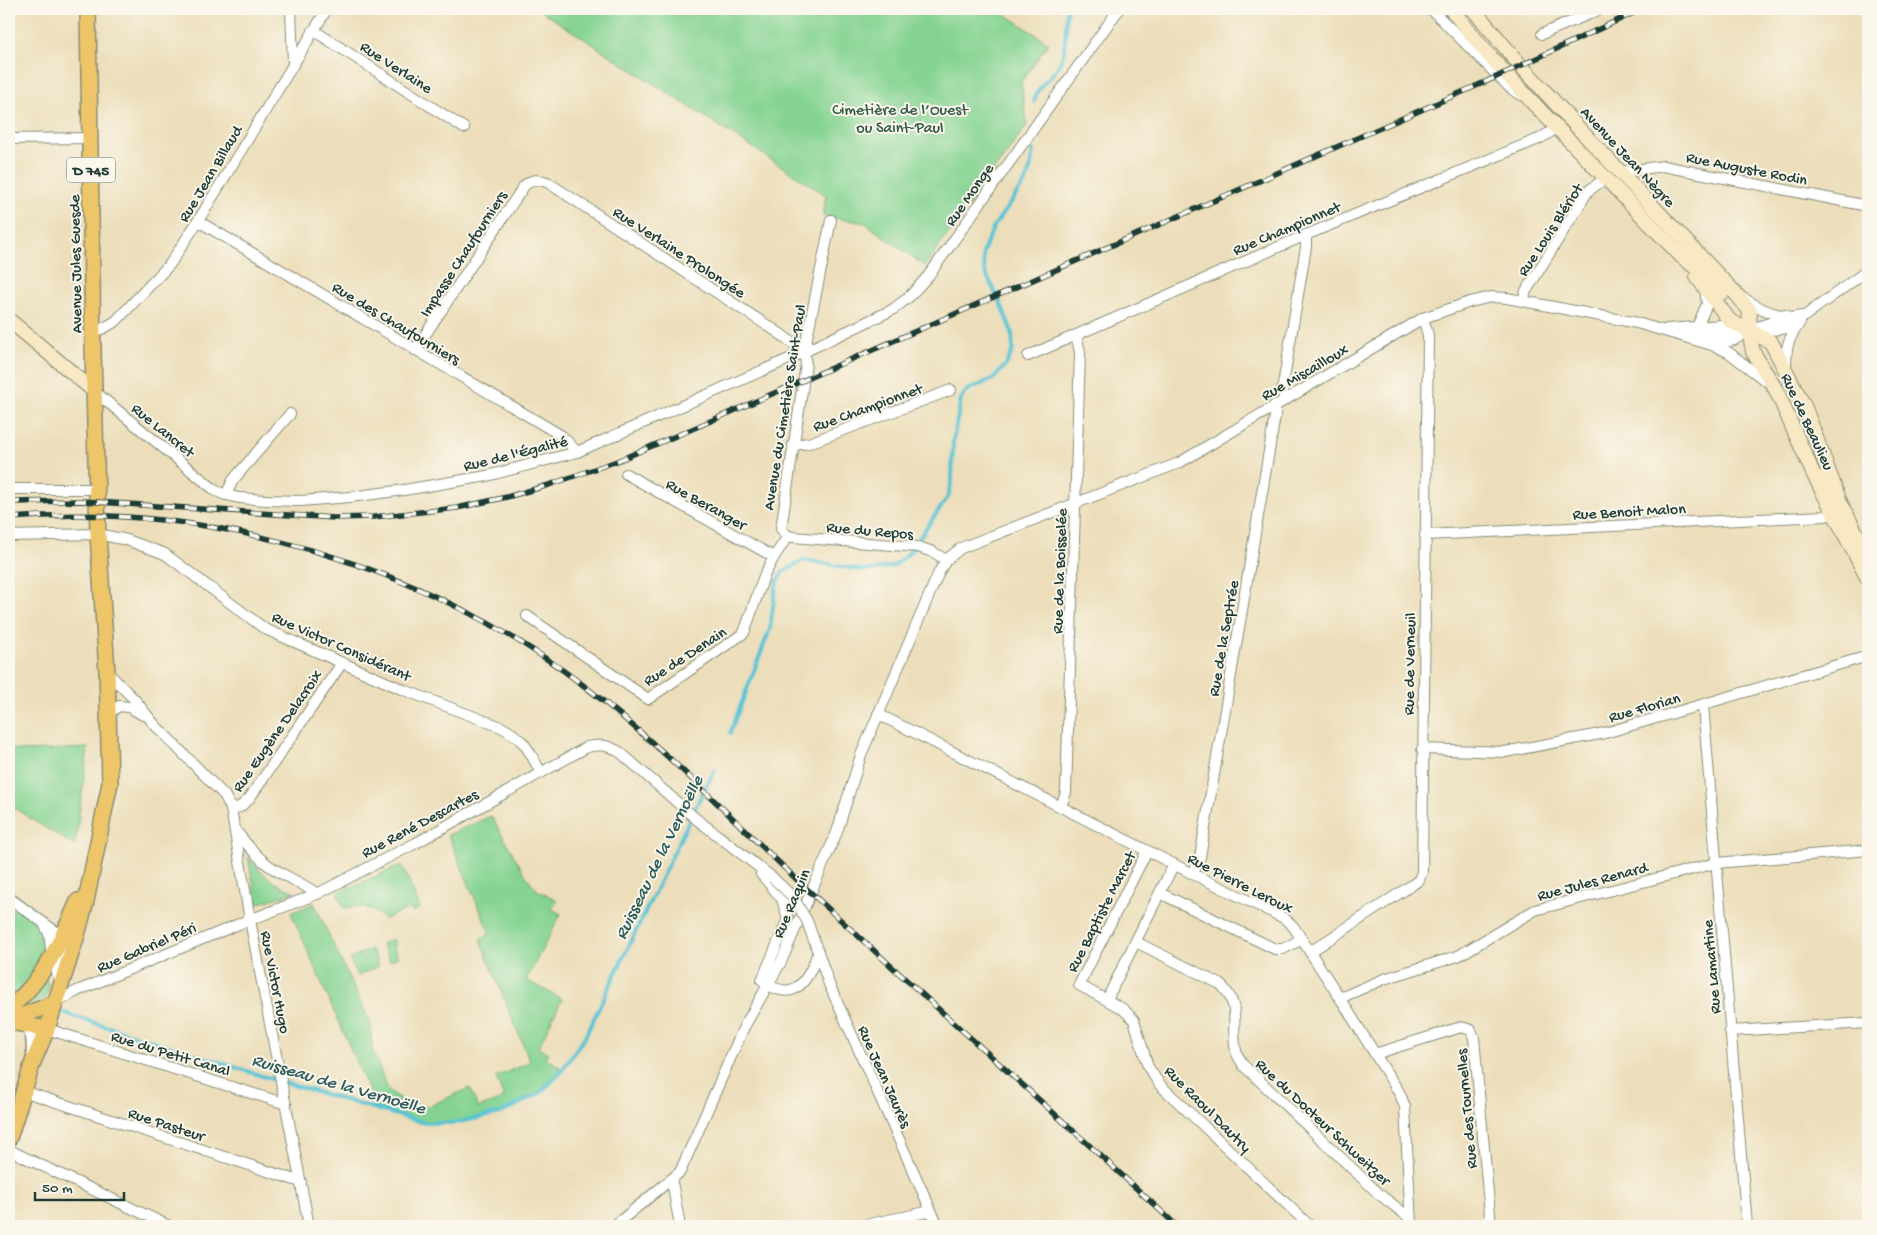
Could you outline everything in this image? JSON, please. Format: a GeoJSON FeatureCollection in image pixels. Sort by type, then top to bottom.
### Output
{"type":"FeatureCollection","features":[{"type":"Feature","properties":{"kind":"main road","name":"Avenue Jules Guesde"},"geometry":{"type":"LineString","coordinates":[[88,9],[98,534],[107,672],[110,783],[93,867]]}},
{"type":"Feature","properties":{"kind":"main road","name":"Avenue Jean Nègre"},"geometry":{"type":"LineString","coordinates":[[1451,9],[1486,52],[1557,128],[1681,256],[1705,275],[1740,311],[1749,330]]}},
{"type":"Feature","properties":{"kind":"main road","name":"Avenue Jean Nègre"},"geometry":{"type":"LineString","coordinates":[[1473,9],[1514,58],[1736,294],[1750,311],[1749,330]]}},
{"type":"Feature","properties":{"kind":"main road","name":"Avenue Jean Nègre"},"geometry":{"type":"LineString","coordinates":[[1681,256],[1730,321],[1749,330]]}},
{"type":"Feature","properties":{"kind":"main road"},"geometry":{"type":"LineString","coordinates":[[9,320],[94,392]]}},
{"type":"Feature","properties":{"kind":"main road","name":"Rue de Beaulieu"},"geometry":{"type":"LineString","coordinates":[[1749,330],[1771,342],[1805,408],[1839,509],[1868,579]]}},
{"type":"Feature","properties":{"kind":"main road","name":"Rue de Beaulieu"},"geometry":{"type":"LineString","coordinates":[[1749,330],[1753,352],[1776,390],[1813,473],[1839,509],[1868,556]]}},
{"type":"Feature","properties":{"kind":"main road"},"geometry":{"type":"LineString","coordinates":[[1749,330],[1775,370],[1798,416],[1839,509]]}},
{"type":"Feature","properties":{"kind":"main road"},"geometry":{"type":"LineString","coordinates":[[13,1017],[26,992],[52,955],[70,920],[93,867]]}},
{"type":"Feature","properties":{"kind":"main road"},"geometry":{"type":"LineString","coordinates":[[9,1138],[32,1062],[47,1029],[62,982],[84,910],[93,867]]}},
{"type":"Feature","properties":{"kind":"main road"},"geometry":{"type":"LineString","coordinates":[[13,1017],[55,1003]]}},
{"type":"Feature","properties":{"kind":"main road"},"geometry":{"type":"LineString","coordinates":[[13,1017],[47,1029]]}},
{"type":"Feature","properties":{"kind":"street"},"geometry":{"type":"LineString","coordinates":[[291,9],[293,62]]}},
{"type":"Feature","properties":{"kind":"street","name":"Rue Jean Billaud"},"geometry":{"type":"LineString","coordinates":[[93,332],[116,321],[170,264],[327,9]]}},
{"type":"Feature","properties":{"kind":"street","name":"Rue Monge"},"geometry":{"type":"LineString","coordinates":[[804,352],[892,310],[909,297],[929,275],[1119,9]]}},
{"type":"Feature","properties":{"kind":"street"},"geometry":{"type":"LineString","coordinates":[[1430,9],[1509,87],[1535,105]]}},
{"type":"Feature","properties":{"kind":"street"},"geometry":{"type":"LineString","coordinates":[[1542,34],[1602,9]]}},
{"type":"Feature","properties":{"kind":"street","name":"Rue Verlaine"},"geometry":{"type":"LineString","coordinates":[[313,30],[464,128]]}},
{"type":"Feature","properties":{"kind":"street","name":"Rue Championnet"},"geometry":{"type":"LineString","coordinates":[[1028,356],[1306,235],[1541,138],[1557,128]]}},
{"type":"Feature","properties":{"kind":"street"},"geometry":{"type":"LineString","coordinates":[[9,138],[90,138]]}},
{"type":"Feature","properties":{"kind":"street","name":"Rue Auguste Rodin"},"geometry":{"type":"LineString","coordinates":[[1620,172],[1664,166],[1868,206]]}},
{"type":"Feature","properties":{"kind":"street","name":"Rue Louis Blériot"},"geometry":{"type":"LineString","coordinates":[[1523,301],[1526,291],[1588,191],[1606,178]]}},
{"type":"Feature","properties":{"kind":"street","name":"Rue Verlaine Prolongée"},"geometry":{"type":"LineString","coordinates":[[538,179],[547,182],[804,352]]}},
{"type":"Feature","properties":{"kind":"street","name":"Impasse Chaufourniers"},"geometry":{"type":"LineString","coordinates":[[415,350],[524,186],[530,180],[538,179]]}},
{"type":"Feature","properties":{"kind":"street","name":"Avenue du Cimetière Saint-Paul"},"geometry":{"type":"LineString","coordinates":[[788,536],[781,530],[781,523],[806,364],[804,352],[830,220]]}},
{"type":"Feature","properties":{"kind":"street","name":"Rue des Chaufourniers"},"geometry":{"type":"LineString","coordinates":[[198,221],[562,436],[577,452]]}},
{"type":"Feature","properties":{"kind":"street"},"geometry":{"type":"LineString","coordinates":[[1285,399],[1282,392],[1306,247],[1306,235]]}},
{"type":"Feature","properties":{"kind":"street"},"geometry":{"type":"LineString","coordinates":[[1677,334],[1706,336],[1728,332],[1749,330],[1775,331],[1788,328],[1868,270]]}},
{"type":"Feature","properties":{"kind":"street"},"geometry":{"type":"LineString","coordinates":[[1697,327],[1707,304],[1705,289]]}},
{"type":"Feature","properties":{"kind":"street"},"geometry":{"type":"LineString","coordinates":[[1736,294],[1777,315],[1805,315]]}},
{"type":"Feature","properties":{"kind":"street","name":"Rue Miscailloux"},"geometry":{"type":"LineString","coordinates":[[946,560],[961,548],[1179,463],[1424,318],[1470,302],[1491,297],[1523,301],[1663,330],[1693,340]]}},
{"type":"Feature","properties":{"kind":"street","name":"Rue de Beaulieu"},"geometry":{"type":"LineString","coordinates":[[1786,372],[1788,340],[1805,315]]}},
{"type":"Feature","properties":{"kind":"street","name":"Rue de Verneuil"},"geometry":{"type":"LineString","coordinates":[[1310,952],[1419,880],[1422,872],[1428,335],[1424,318]]}},
{"type":"Feature","properties":{"kind":"street"},"geometry":{"type":"LineString","coordinates":[[1663,330],[1722,325],[1749,330]]}},
{"type":"Feature","properties":{"kind":"street"},"geometry":{"type":"LineString","coordinates":[[1693,340],[1725,342],[1734,340],[1749,330]]}},
{"type":"Feature","properties":{"kind":"street","name":"Rue de la Boisselée"},"geometry":{"type":"LineString","coordinates":[[1061,807],[1066,792],[1076,502],[1080,352],[1076,335]]}},
{"type":"Feature","properties":{"kind":"street"},"geometry":{"type":"LineString","coordinates":[[1693,340],[1728,352],[1758,373],[1776,390]]}},
{"type":"Feature","properties":{"kind":"street","name":"Rue de l'Égalité"},"geometry":{"type":"LineString","coordinates":[[216,490],[239,498],[300,501],[404,490],[487,476],[577,452],[804,352]]}},
{"type":"Feature","properties":{"kind":"street","name":"Rue Championnet"},"geometry":{"type":"LineString","coordinates":[[792,445],[809,443],[951,390]]}},
{"type":"Feature","properties":{"kind":"street","name":"Rue Lancret"},"geometry":{"type":"LineString","coordinates":[[94,392],[216,490]]}},
{"type":"Feature","properties":{"kind":"street","name":"Rue de la Septrée"},"geometry":{"type":"LineString","coordinates":[[1193,874],[1200,857],[1274,426],[1274,406]]}},
{"type":"Feature","properties":{"kind":"street"},"geometry":{"type":"LineString","coordinates":[[226,495],[233,480],[290,414]]}},
{"type":"Feature","properties":{"kind":"street","name":"Rue Beranger"},"geometry":{"type":"LineString","coordinates":[[626,474],[774,557]]}},
{"type":"Feature","properties":{"kind":"street"},"geometry":{"type":"LineString","coordinates":[[9,489],[97,489]]}},
{"type":"Feature","properties":{"kind":"street","name":"Rue Benoit Malon"},"geometry":{"type":"LineString","coordinates":[[1425,535],[1839,509]]}},
{"type":"Feature","properties":{"kind":"street","name":"Rue Victor Considérant"},"geometry":{"type":"LineString","coordinates":[[9,536],[98,534],[135,543],[165,554],[265,629],[342,663],[515,734],[524,742],[541,772]]}},
{"type":"Feature","properties":{"kind":"street","name":"Rue du Repos"},"geometry":{"type":"LineString","coordinates":[[788,536],[914,547],[933,552],[946,560]]}},
{"type":"Feature","properties":{"kind":"street","name":"Rue de Denain"},"geometry":{"type":"LineString","coordinates":[[527,616],[648,699],[744,633],[764,576],[788,536]]}},
{"type":"Feature","properties":{"kind":"street","name":"Rue Raquin"},"geometry":{"type":"LineString","coordinates":[[614,1226],[671,1182],[680,1172],[744,1027],[781,962],[837,832],[861,756],[878,714],[939,572],[946,560]]}},
{"type":"Feature","properties":{"kind":"street","name":"Rue Florian"},"geometry":{"type":"LineString","coordinates":[[1422,749],[1505,752],[1620,729],[1868,656]]}},
{"type":"Feature","properties":{"kind":"street","name":"Rue Eugène Delacroix"},"geometry":{"type":"LineString","coordinates":[[231,809],[240,807],[249,799],[342,663]]}},
{"type":"Feature","properties":{"kind":"street"},"geometry":{"type":"LineString","coordinates":[[107,672],[135,700],[154,724],[225,796],[231,809]]}},
{"type":"Feature","properties":{"kind":"street","name":"Rue Lamartine"},"geometry":{"type":"LineString","coordinates":[[1703,705],[1747,1226]]}},
{"type":"Feature","properties":{"kind":"street"},"geometry":{"type":"LineString","coordinates":[[108,718],[117,707],[129,707],[154,724]]}},
{"type":"Feature","properties":{"kind":"street","name":"Rue Pierre Leroux"},"geometry":{"type":"LineString","coordinates":[[878,714],[1147,851],[1284,918],[1293,926],[1400,1094],[1405,1107],[1410,1222]]}},
{"type":"Feature","properties":{"kind":"street","name":"Rue René Descartes"},"geometry":{"type":"LineString","coordinates":[[250,920],[317,894],[416,844],[587,747],[598,745]]}},
{"type":"Feature","properties":{"kind":"street","name":"Rue Jean Jaurès"},"geometry":{"type":"LineString","coordinates":[[598,745],[610,746],[621,753],[693,815],[793,896],[807,921],[829,984],[938,1226]]}},
{"type":"Feature","properties":{"kind":"street","name":"Rue Victor Hugo"},"geometry":{"type":"LineString","coordinates":[[231,809],[250,920],[309,1226]]}},
{"type":"Feature","properties":{"kind":"street"},"geometry":{"type":"LineString","coordinates":[[235,830],[263,861],[288,878],[304,884],[317,894]]}},
{"type":"Feature","properties":{"kind":"street","name":"Rue Jules Renard"},"geometry":{"type":"LineString","coordinates":[[1340,998],[1384,979],[1458,956],[1535,910],[1716,863],[1868,850]]}},
{"type":"Feature","properties":{"kind":"street","name":"Rue Baptiste Marcet"},"geometry":{"type":"LineString","coordinates":[[1080,985],[1147,851]]}},
{"type":"Feature","properties":{"kind":"street","name":"Rue Jean Jaurès"},"geometry":{"type":"LineString","coordinates":[[747,858],[782,899],[788,918],[762,980],[768,985]]}},
{"type":"Feature","properties":{"kind":"street"},"geometry":{"type":"LineString","coordinates":[[1108,1000],[1174,864]]}},
{"type":"Feature","properties":{"kind":"street"},"geometry":{"type":"LineString","coordinates":[[1160,892],[1274,949],[1283,949],[1302,939]]}},
{"type":"Feature","properties":{"kind":"street"},"geometry":{"type":"LineString","coordinates":[[9,898],[62,936]]}},
{"type":"Feature","properties":{"kind":"street"},"geometry":{"type":"LineString","coordinates":[[70,920],[70,932],[57,962],[56,970],[62,982],[69,989],[76,991]]}},
{"type":"Feature","properties":{"kind":"street","name":"Rue Gabriel Péri"},"geometry":{"type":"LineString","coordinates":[[55,1003],[76,991],[250,920]]}},
{"type":"Feature","properties":{"kind":"street"},"geometry":{"type":"LineString","coordinates":[[43,921],[49,934],[52,955]]}},
{"type":"Feature","properties":{"kind":"street","name":"Rue du Docteur Schweitzer"},"geometry":{"type":"LineString","coordinates":[[1136,942],[1220,984],[1229,993],[1233,1003],[1236,1052],[1243,1065],[1410,1222]]}},
{"type":"Feature","properties":{"kind":"street"},"geometry":{"type":"LineString","coordinates":[[768,985],[784,992],[793,990],[803,983],[812,970],[818,952]]}},
{"type":"Feature","properties":{"kind":"street","name":"Rue Raoul Dautry"},"geometry":{"type":"LineString","coordinates":[[1080,985],[1123,1009],[1134,1020],[1148,1067],[1160,1085],[1310,1226]]}},
{"type":"Feature","properties":{"kind":"street"},"geometry":{"type":"LineString","coordinates":[[13,1017],[31,1030],[33,1043],[32,1062]]}},
{"type":"Feature","properties":{"kind":"street"},"geometry":{"type":"LineString","coordinates":[[1730,1030],[1868,1023]]}},
{"type":"Feature","properties":{"kind":"street","name":"Rue des Tournelles"},"geometry":{"type":"LineString","coordinates":[[1375,1054],[1461,1026],[1471,1030],[1474,1038],[1490,1226]]}},
{"type":"Feature","properties":{"kind":"street","name":"Rue du Petit Canal"},"geometry":{"type":"LineString","coordinates":[[47,1029],[286,1104]]}},
{"type":"Feature","properties":{"kind":"street","name":"Rue Pasteur"},"geometry":{"type":"LineString","coordinates":[[23,1092],[301,1182]]}},
{"type":"Feature","properties":{"kind":"street"},"geometry":{"type":"LineString","coordinates":[[9,1150],[169,1226]]}},
{"type":"Feature","properties":{"kind":"street"},"geometry":{"type":"LineString","coordinates":[[671,1182],[680,1226]]}},
{"type":"Feature","properties":{"kind":"street"},"geometry":{"type":"LineString","coordinates":[[860,1226],[931,1211]]}},
{"type":"Feature","properties":{"kind":"green space","name":"Cimetière de l’Ouest ou Saint-Paul"},"geometry":{"type":"Polygon","coordinates":[[[538,9],[997,9],[1049,43],[1021,82],[1027,125],[925,266],[865,223],[823,216],[826,195],[538,9]]]}},
{"type":"Feature","properties":{"kind":"green space"},"geometry":{"type":"Polygon","coordinates":[[[88,748],[75,846],[9,805],[9,749],[28,751],[88,748]]]}},
{"type":"Feature","properties":{"kind":"green space"},"geometry":{"type":"Polygon","coordinates":[[[491,816],[526,876],[537,890],[557,900],[552,909],[561,914],[526,980],[562,999],[538,1048],[548,1053],[545,1058],[559,1066],[560,1073],[540,1093],[501,1113],[455,1123],[425,1123],[374,1108],[373,1100],[291,913],[314,903],[371,1025],[372,1050],[388,1090],[404,1102],[427,1107],[470,1088],[478,1108],[504,1098],[496,1077],[530,1062],[480,939],[490,934],[448,835],[491,816]]]}},
{"type":"Feature","properties":{"kind":"green space"},"geometry":{"type":"Polygon","coordinates":[[[248,857],[269,878],[295,892],[257,904],[248,857]]]}},
{"type":"Feature","properties":{"kind":"green space"},"geometry":{"type":"Polygon","coordinates":[[[402,865],[420,908],[412,912],[410,908],[385,919],[366,908],[344,908],[337,893],[402,865]]]}},
{"type":"Feature","properties":{"kind":"green space"},"geometry":{"type":"Polygon","coordinates":[[[9,889],[43,915],[50,934],[43,944],[51,950],[28,987],[9,998],[9,889]]]}},
{"type":"Feature","properties":{"kind":"green space"},"geometry":{"type":"Polygon","coordinates":[[[393,939],[396,944],[393,945],[398,957],[390,961],[382,944],[393,939]]]}},
{"type":"Feature","properties":{"kind":"green space"},"geometry":{"type":"Polygon","coordinates":[[[371,949],[379,966],[357,976],[350,959],[371,949]]]}},
{"type":"Feature","properties":{"kind":"green space"},"geometry":{"type":"Polygon","coordinates":[[[45,976],[49,986],[46,998],[15,1012],[45,976]]]}},
{"type":"Feature","properties":{"kind":"waterway","name":"Ruisseau de la Vernoëlle"},"geometry":{"type":"LineString","coordinates":[[1034,102],[1041,86],[1060,63],[1065,44],[1067,9]]}},
{"type":"Feature","properties":{"kind":"waterway","name":"Ruisseau de la Vernoëlle"},"geometry":{"type":"LineString","coordinates":[[730,733],[770,629],[776,584],[783,572],[804,560],[861,570],[874,570],[894,566],[908,554],[948,497],[952,480],[953,441],[961,399],[967,390],[993,379],[1006,365],[1013,350],[1012,332],[985,272],[983,252],[994,226],[1026,181],[1033,150]]}},
{"type":"Feature","properties":{"kind":"waterway","name":"Ruisseau de la Vernoëlle"},"geometry":{"type":"LineString","coordinates":[[64,1013],[275,1080],[425,1123],[455,1123],[501,1113],[540,1093],[560,1073],[586,1035],[715,770]]}},
{"type":"Feature","properties":{"kind":"railway"},"geometry":{"type":"LineString","coordinates":[[9,502],[83,501],[334,518],[374,517],[457,508],[549,485],[617,461],[706,423],[1492,79],[1642,9]]}},
{"type":"Feature","properties":{"kind":"railway"},"geometry":{"type":"LineString","coordinates":[[9,518],[84,515],[160,520],[236,532],[311,550],[384,575],[455,606],[521,643],[583,685],[645,736],[820,901],[1177,1226]]}}]}
